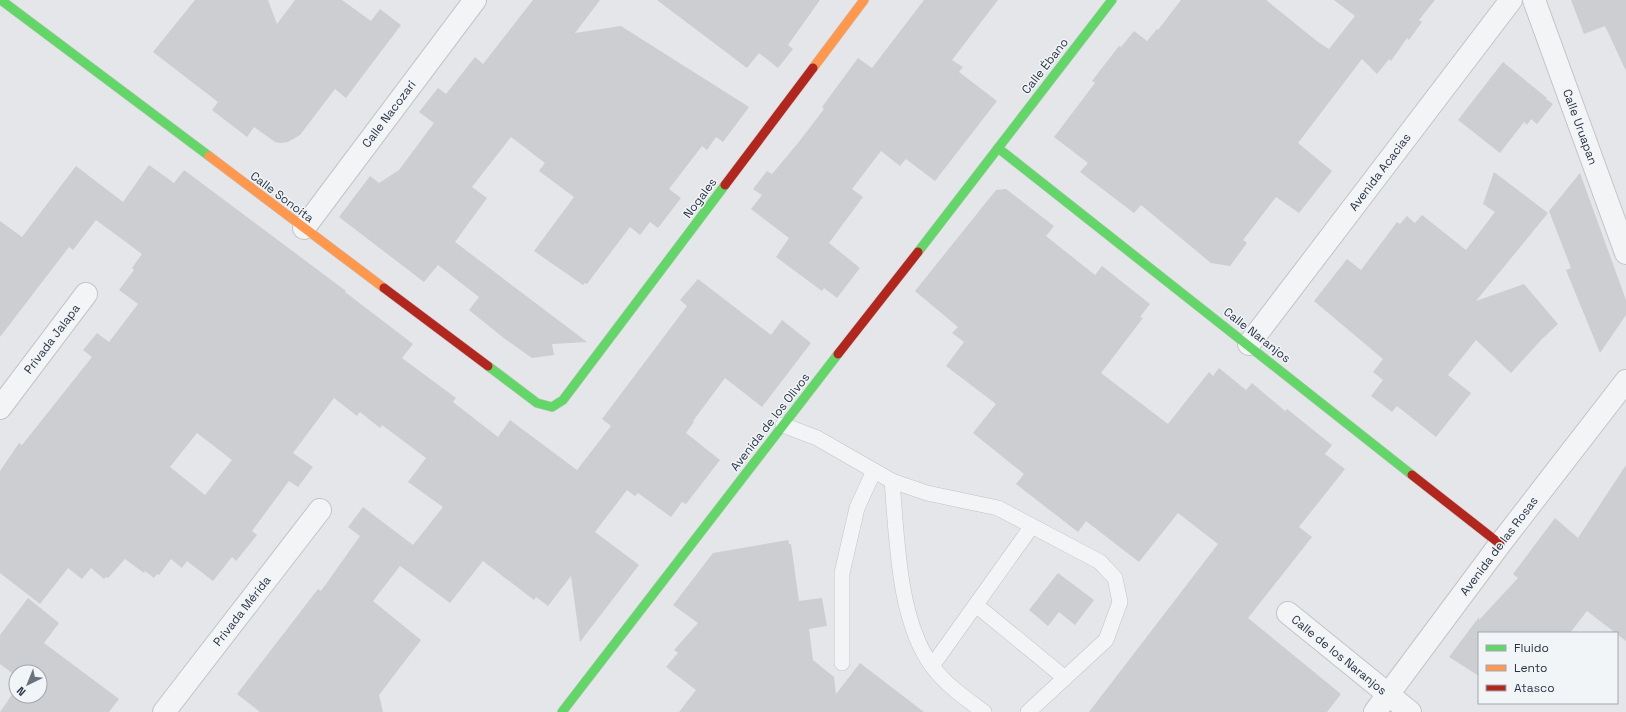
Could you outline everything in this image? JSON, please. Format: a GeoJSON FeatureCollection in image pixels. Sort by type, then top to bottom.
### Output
{"type":"FeatureCollection","features":[{"type":"Feature","properties":{"kind":"street","name":"Calle Sonoita"},"geometry":{"type":"LineString","coordinates":[[1,0],[537,403],[552,407]]}},
{"type":"Feature","properties":{"kind":"street","name":"Calle Nacozari"},"geometry":{"type":"LineString","coordinates":[[304,228],[475,0]]}},
{"type":"Feature","properties":{"kind":"street","name":"Nogales"},"geometry":{"type":"LineString","coordinates":[[552,407],[563,400],[864,0]]}},
{"type":"Feature","properties":{"kind":"street","name":"Calle Ébano"},"geometry":{"type":"LineString","coordinates":[[998,148],[1112,0]]}},
{"type":"Feature","properties":{"kind":"street","name":"Avenida Acacias"},"geometry":{"type":"LineString","coordinates":[[1249,344],[1511,0]]}},
{"type":"Feature","properties":{"kind":"street","name":"Calle Uruapan"},"geometry":{"type":"LineString","coordinates":[[1534,0],[1626,253]]}},
{"type":"Feature","properties":{"kind":"street","name":"Calle Naranjos"},"geometry":{"type":"LineString","coordinates":[[998,148],[1249,344],[1500,544]]}},
{"type":"Feature","properties":{"kind":"street","name":"Avenida de los Olivos"},"geometry":{"type":"LineString","coordinates":[[562,712],[998,148]]}},
{"type":"Feature","properties":{"kind":"street","name":"Privada Jalapa"},"geometry":{"type":"LineString","coordinates":[[0,408],[9,387],[86,294]]}},
{"type":"Feature","properties":{"kind":"street","name":"Avenida de las Rosas"},"geometry":{"type":"LineString","coordinates":[[1374,712],[1500,544],[1626,380]]}},
{"type":"Feature","properties":{"kind":"street","name":"Privada Mérida"},"geometry":{"type":"LineString","coordinates":[[164,712],[320,510]]}},
{"type":"Feature","properties":{"kind":"street","name":"Calle de los Naranjos"},"geometry":{"type":"LineString","coordinates":[[1288,613],[1410,712]]}},
{"type":"Feature","properties":{"kind":"lane"},"geometry":{"type":"LineString","coordinates":[[783,425],[817,438],[892,481],[927,493],[998,508],[1100,562],[1115,578],[1120,602],[1106,640],[1028,712]]}},
{"type":"Feature","properties":{"kind":"lane"},"geometry":{"type":"LineString","coordinates":[[842,663],[842,573],[857,508],[874,471]]}},
{"type":"Feature","properties":{"kind":"lane"},"geometry":{"type":"LineString","coordinates":[[892,481],[902,590],[919,645],[932,666],[956,692],[984,712]]}},
{"type":"Feature","properties":{"kind":"lane"},"geometry":{"type":"LineString","coordinates":[[932,666],[1032,526]]}},
{"type":"Feature","properties":{"kind":"lane"},"geometry":{"type":"LineString","coordinates":[[976,605],[1065,678]]}},
{"type":"Feature","properties":{"kind":"building"},"geometry":{"type":"Polygon","coordinates":[[[195,0],[268,0],[277,24],[295,0],[342,0],[371,21],[380,9],[401,25],[346,98],[335,89],[300,135],[288,142],[280,143],[275,142],[254,127],[247,137],[212,110],[218,102],[153,52],[195,0]]]}},
{"type":"Feature","properties":{"kind":"building"},"geometry":{"type":"Polygon","coordinates":[[[533,0],[600,0],[575,33],[621,26],[749,107],[723,142],[716,137],[707,150],[702,146],[669,189],[681,198],[658,228],[650,222],[640,235],[630,227],[587,284],[585,283],[583,285],[534,251],[574,197],[539,171],[545,163],[511,137],[472,187],[487,198],[455,242],[587,342],[552,344],[554,355],[532,358],[505,339],[469,310],[479,297],[438,265],[424,282],[339,217],[370,176],[379,183],[399,170],[434,123],[419,112],[438,88],[446,94],[475,57],[483,64],[533,0]]]}},
{"type":"Feature","properties":{"kind":"building"},"geometry":{"type":"Polygon","coordinates":[[[657,0],[820,0],[788,45],[793,49],[778,68],[759,53],[747,68],[657,0]]]}},
{"type":"Feature","properties":{"kind":"building"},"geometry":{"type":"Polygon","coordinates":[[[924,0],[998,0],[952,60],[963,67],[959,72],[997,101],[935,181],[906,159],[900,166],[881,151],[852,189],[863,197],[829,243],[860,268],[837,298],[824,288],[822,291],[776,257],[789,238],[751,209],[762,195],[753,189],[767,171],[772,174],[798,143],[824,109],[822,107],[858,58],[872,68],[924,0]]]}},
{"type":"Feature","properties":{"kind":"building"},"geometry":{"type":"Polygon","coordinates":[[[1181,0],[1266,0],[1318,42],[1329,49],[1355,16],[1334,0],[1435,0],[1419,20],[1422,22],[1409,40],[1407,38],[1391,61],[1389,59],[1377,74],[1362,59],[1298,143],[1332,171],[1299,213],[1276,197],[1243,240],[1247,243],[1230,266],[1211,263],[1141,205],[1134,213],[1080,172],[1088,163],[1054,137],[1095,83],[1092,81],[1119,46],[1121,47],[1134,31],[1147,41],[1157,29],[1158,30],[1181,0]]]}},
{"type":"Feature","properties":{"kind":"building"},"geometry":{"type":"Polygon","coordinates":[[[1571,0],[1626,0],[1626,71],[1605,26],[1584,34],[1571,0]]]}},
{"type":"Feature","properties":{"kind":"building"},"geometry":{"type":"Polygon","coordinates":[[[1503,62],[1553,104],[1537,124],[1531,119],[1527,125],[1524,122],[1500,153],[1458,120],[1503,62]]]}},
{"type":"Feature","properties":{"kind":"building"},"geometry":{"type":"Polygon","coordinates":[[[149,165],[174,183],[184,170],[346,291],[345,292],[413,344],[402,358],[456,398],[453,402],[498,437],[510,420],[577,470],[611,426],[602,419],[687,306],[680,300],[698,279],[771,335],[782,320],[811,343],[762,407],[725,378],[693,421],[694,422],[686,433],[720,460],[686,504],[682,502],[671,517],[638,493],[635,496],[627,490],[595,532],[639,565],[580,642],[571,576],[548,606],[536,597],[534,600],[483,561],[450,603],[400,566],[373,601],[421,640],[379,695],[383,712],[260,712],[237,694],[318,589],[321,591],[360,536],[348,527],[363,507],[413,545],[443,507],[408,482],[426,458],[382,425],[380,428],[360,412],[357,416],[334,398],[293,453],[313,467],[298,487],[289,481],[252,531],[257,535],[236,561],[232,557],[213,581],[187,561],[182,568],[171,559],[159,575],[157,574],[154,578],[145,571],[144,573],[125,559],[108,578],[106,577],[104,579],[91,568],[82,579],[68,568],[40,604],[0,573],[0,471],[19,443],[22,445],[92,357],[83,350],[97,333],[109,342],[138,304],[119,290],[134,270],[132,268],[142,254],[96,220],[73,250],[69,247],[0,337],[0,221],[22,237],[76,166],[123,202],[149,165]],[[197,433],[170,467],[205,495],[232,460],[197,433]]]}},
{"type":"Feature","properties":{"kind":"building"},"geometry":{"type":"Polygon","coordinates":[[[1494,172],[1548,213],[1476,301],[1524,284],[1558,324],[1511,373],[1476,340],[1448,375],[1471,393],[1436,437],[1397,406],[1392,412],[1371,396],[1383,380],[1373,372],[1383,359],[1314,301],[1347,259],[1361,270],[1397,222],[1400,224],[1407,216],[1415,223],[1422,215],[1466,250],[1495,212],[1483,204],[1494,172]]]}},
{"type":"Feature","properties":{"kind":"building"},"geometry":{"type":"Polygon","coordinates":[[[1580,173],[1626,300],[1626,315],[1600,353],[1566,270],[1571,268],[1549,211],[1580,173]]]}},
{"type":"Feature","properties":{"kind":"building"},"geometry":{"type":"Polygon","coordinates":[[[1006,189],[1054,226],[1046,236],[1095,275],[1102,266],[1150,304],[1140,317],[1143,318],[1101,373],[1168,424],[1209,372],[1213,376],[1219,368],[1246,390],[1252,383],[1285,411],[1287,409],[1332,445],[1325,454],[1345,469],[1299,527],[1312,537],[1248,618],[1341,694],[1327,712],[1089,712],[1218,544],[1178,513],[1139,562],[1086,521],[1078,532],[1016,484],[1024,474],[973,433],[996,404],[946,366],[964,342],[952,333],[958,327],[915,291],[996,190],[1006,189]]]}},
{"type":"Feature","properties":{"kind":"building"},"geometry":{"type":"Polygon","coordinates":[[[1626,465],[1626,641],[1618,635],[1618,632],[1614,632],[1587,611],[1571,632],[1478,632],[1478,675],[1449,657],[1479,617],[1479,620],[1518,578],[1513,574],[1555,518],[1578,538],[1626,465]]]}},
{"type":"Feature","properties":{"kind":"building"},"geometry":{"type":"Polygon","coordinates":[[[788,540],[789,544],[791,544],[799,601],[822,598],[827,626],[809,629],[813,660],[834,677],[836,694],[860,663],[924,712],[679,712],[696,690],[666,667],[678,653],[674,650],[698,623],[673,605],[713,553],[788,540]]]}},
{"type":"Feature","properties":{"kind":"building"},"geometry":{"type":"Polygon","coordinates":[[[1058,573],[1094,600],[1075,625],[1059,612],[1048,626],[1029,610],[1058,573]]]}},
{"type":"Feature","properties":{"kind":"building"},"geometry":{"type":"Polygon","coordinates":[[[28,598],[59,623],[44,643],[119,699],[109,712],[0,712],[8,700],[8,704],[48,704],[48,664],[8,664],[8,670],[0,664],[0,635],[28,598]]]}},
{"type":"Feature","properties":{"kind":"traffic: fast"},"geometry":{"type":"LineString","coordinates":[[1,0],[209,156]]}},
{"type":"Feature","properties":{"kind":"traffic: fast"},"geometry":{"type":"LineString","coordinates":[[918,252],[1112,0]]}},
{"type":"Feature","properties":{"kind":"traffic: fast"},"geometry":{"type":"LineString","coordinates":[[998,148],[1412,475]]}},
{"type":"Feature","properties":{"kind":"traffic: fast"},"geometry":{"type":"LineString","coordinates":[[488,366],[537,403],[552,407],[563,400],[725,185]]}},
{"type":"Feature","properties":{"kind":"traffic: fast"},"geometry":{"type":"LineString","coordinates":[[562,712],[838,354]]}},
{"type":"Feature","properties":{"kind":"traffic: slow"},"geometry":{"type":"LineString","coordinates":[[813,68],[864,0]]}},
{"type":"Feature","properties":{"kind":"traffic: slow"},"geometry":{"type":"LineString","coordinates":[[209,156],[384,288]]}},
{"type":"Feature","properties":{"kind":"traffic: jam"},"geometry":{"type":"LineString","coordinates":[[725,185],[813,68]]}},
{"type":"Feature","properties":{"kind":"traffic: jam"},"geometry":{"type":"LineString","coordinates":[[838,354],[918,252]]}},
{"type":"Feature","properties":{"kind":"traffic: jam"},"geometry":{"type":"LineString","coordinates":[[384,288],[488,366]]}},
{"type":"Feature","properties":{"kind":"traffic: jam"},"geometry":{"type":"LineString","coordinates":[[1412,475],[1500,544]]}}]}
